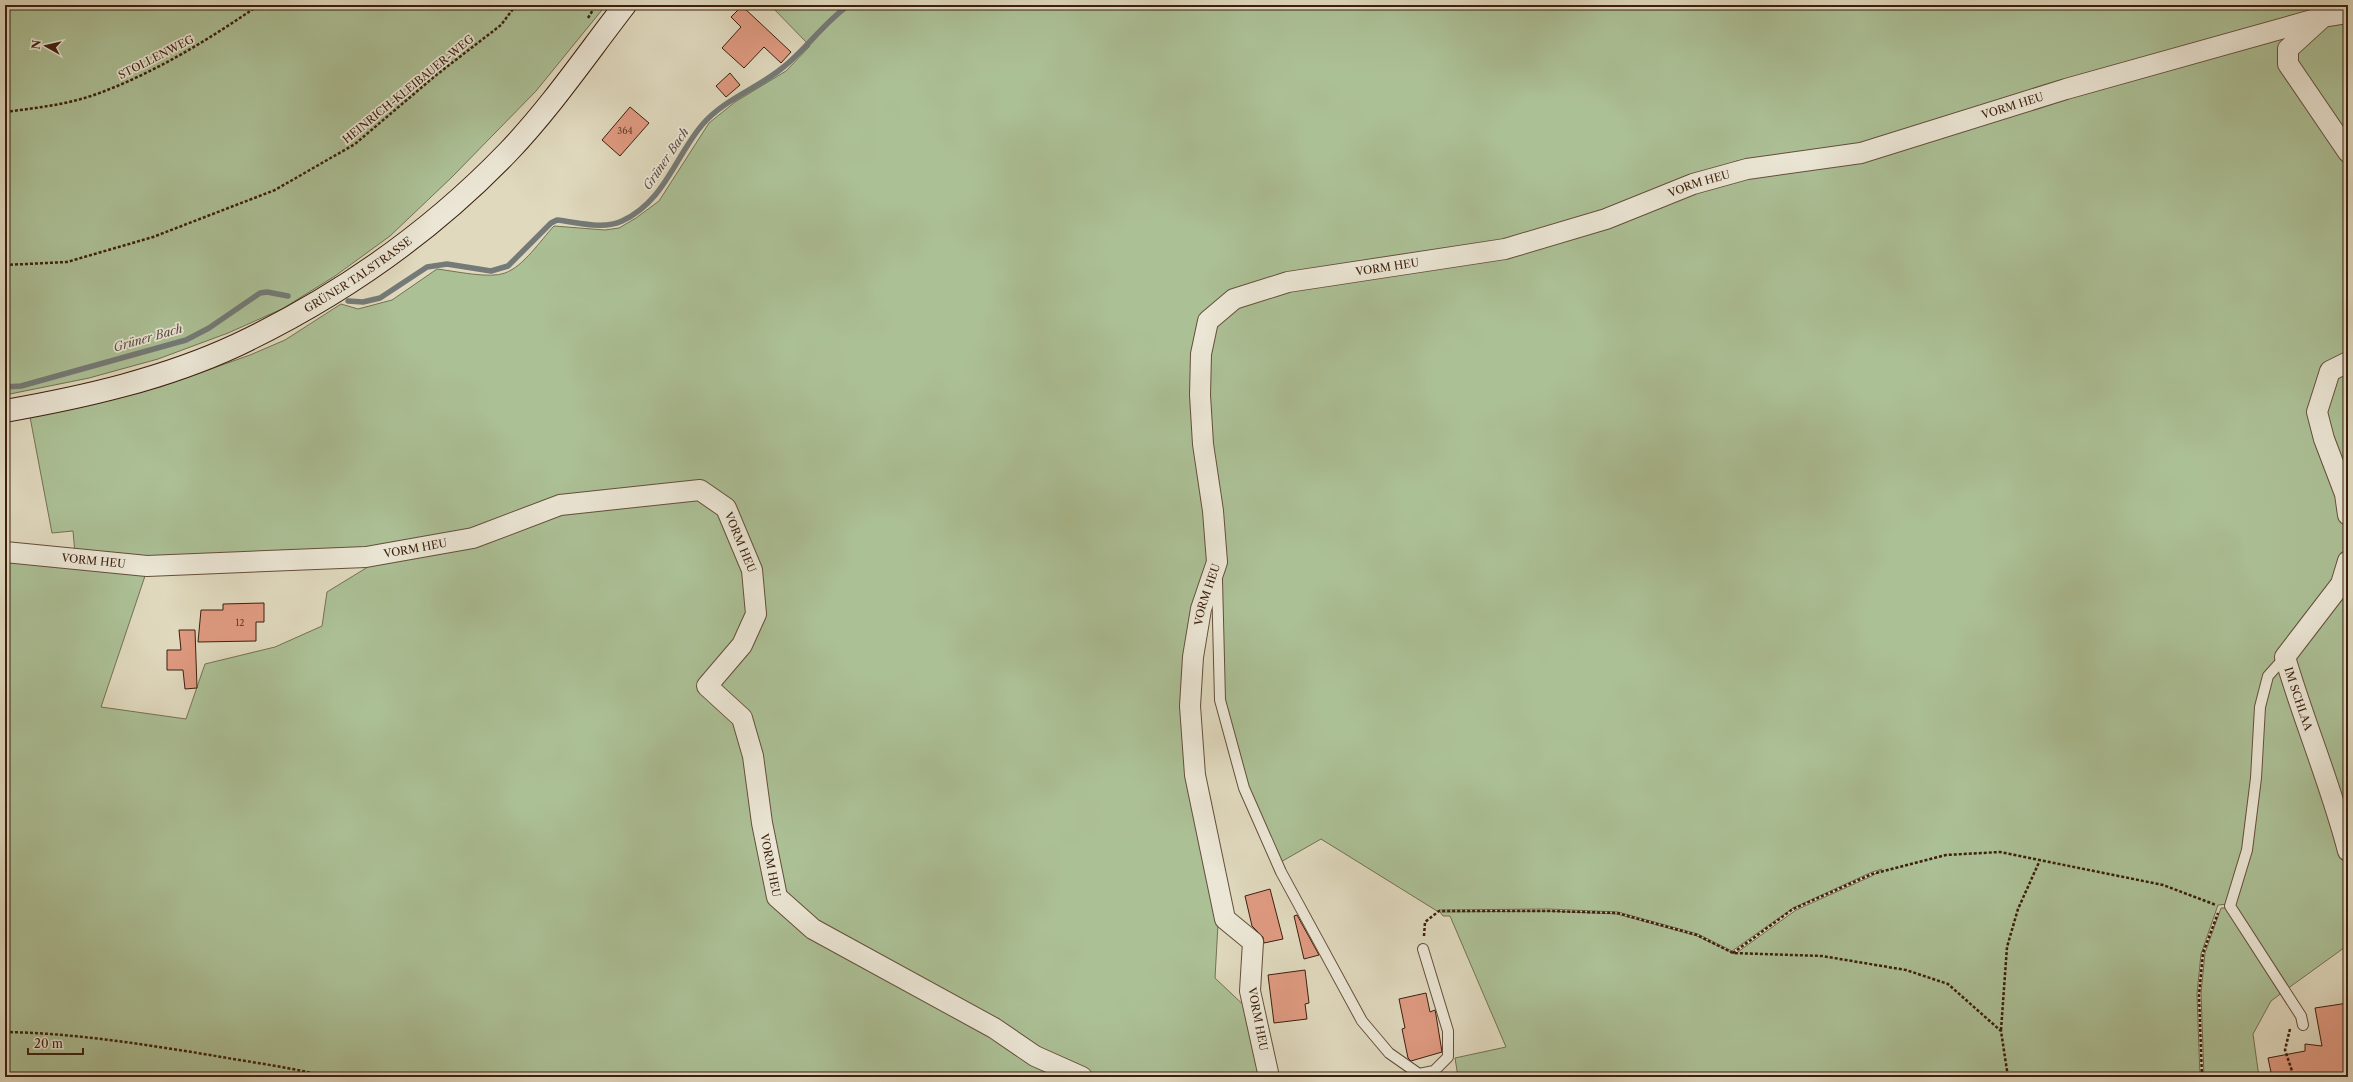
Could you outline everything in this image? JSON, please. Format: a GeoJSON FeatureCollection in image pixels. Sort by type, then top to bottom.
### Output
{"type":"FeatureCollection","features":[{"type":"Feature","properties":{"kind":"main road","name":"GRÜNER TALSTRASSE"},"geometry":{"type":"LineString","coordinates":[[5,410],[92,393],[133,382],[236,345],[296,314],[381,262],[440,217],[509,151],[625,5]]}},
{"type":"Feature","properties":{"kind":"street"},"geometry":{"type":"LineString","coordinates":[[2348,13],[2323,17],[2288,49],[2288,64],[2348,152]]}},
{"type":"Feature","properties":{"kind":"street","name":"VORM HEU"},"geometry":{"type":"LineString","coordinates":[[1269,1077],[1250,991],[1253,942],[1225,919],[1195,775],[1190,706],[1193,657],[1201,609],[1217,562],[1213,511],[1203,444],[1200,395],[1201,354],[1208,321],[1234,300],[1288,282],[1505,249],[1606,219],[1700,182],[1747,170],[1861,153],[2066,89],[2323,17]]}},
{"type":"Feature","properties":{"kind":"street"},"geometry":{"type":"LineString","coordinates":[[2348,362],[2330,371],[2317,412],[2324,439],[2344,494],[2348,515]]}},
{"type":"Feature","properties":{"kind":"street","name":"VORM HEU"},"geometry":{"type":"LineString","coordinates":[[5,552],[147,566],[366,557],[473,538],[560,505],[700,490],[726,508],[752,570],[756,614],[742,644],[707,686],[742,718],[753,756],[762,823],[777,897],[813,929],[994,1028],[1036,1056],[1082,1077]]}},
{"type":"Feature","properties":{"kind":"street","name":"IM SCHLAA"},"geometry":{"type":"LineString","coordinates":[[2348,561],[2341,584],[2285,657],[2296,696],[2338,813],[2348,850]]}},
{"type":"Feature","properties":{"kind":"lane"},"geometry":{"type":"LineString","coordinates":[[1217,562],[1220,700],[1244,788],[1281,872],[1362,1021],[1389,1054],[1419,1074],[1434,1071],[1448,1057],[1448,1031],[1423,949]]}},
{"type":"Feature","properties":{"kind":"lane"},"geometry":{"type":"LineString","coordinates":[[2285,657],[2268,676],[2260,707],[2256,778],[2247,850],[2230,906],[2302,1020]]}},
{"type":"Feature","properties":{"kind":"path","name":"STOLLENWEG"},"geometry":{"type":"LineString","coordinates":[[5,112],[51,106],[94,95],[145,74],[217,34],[259,5]]}},
{"type":"Feature","properties":{"kind":"path","name":"HEINRICH-KLEIBAUER-WEG"},"geometry":{"type":"LineString","coordinates":[[5,265],[67,262],[153,237],[275,190],[355,144],[435,76],[502,25],[516,5]]}},
{"type":"Feature","properties":{"kind":"path"},"geometry":{"type":"LineString","coordinates":[[1733,953],[1793,909],[1872,874],[1946,855],[2000,852],[2163,885],[2220,906],[2203,953],[2199,994],[2202,1077]]}},
{"type":"Feature","properties":{"kind":"path"},"geometry":{"type":"LineString","coordinates":[[2008,1077],[2001,1031],[2008,947],[2018,910],[2040,860]]}},
{"type":"Feature","properties":{"kind":"path"},"geometry":{"type":"LineString","coordinates":[[1423,949],[1425,922],[1439,911],[1548,910],[1617,913],[1697,935],[1733,953],[1822,956],[1906,970],[1948,984],[2001,1031]]}},
{"type":"Feature","properties":{"kind":"path"},"geometry":{"type":"LineString","coordinates":[[2294,1077],[2286,1050],[2286,1040],[2293,1021],[2302,1020]]}},
{"type":"Feature","properties":{"kind":"path"},"geometry":{"type":"LineString","coordinates":[[5,1032],[37,1032],[175,1050],[294,1068],[329,1077]]}},
{"type":"Feature","properties":{"kind":"green space"},"geometry":{"type":"Polygon","coordinates":[[[5,5],[606,5],[536,91],[452,177],[390,236],[335,276],[282,309],[228,333],[158,359],[89,378],[5,395],[5,5]]]}},
{"type":"Feature","properties":{"kind":"green space"},"geometry":{"type":"Polygon","coordinates":[[[770,5],[2343,5],[1860,143],[1807,154],[1737,161],[1692,181],[1506,246],[1288,280],[1208,321],[1215,563],[1191,655],[1218,924],[1215,978],[1253,1014],[1265,1077],[1089,1077],[816,926],[780,895],[758,758],[716,687],[747,647],[758,568],[701,485],[471,533],[348,554],[196,561],[75,553],[73,531],[52,533],[30,417],[160,387],[250,355],[285,340],[341,304],[358,309],[392,300],[437,269],[481,275],[498,275],[505,273],[519,265],[554,226],[605,230],[619,228],[636,218],[659,201],[709,123],[735,102],[786,71],[810,46],[770,5]]]}},
{"type":"Feature","properties":{"kind":"green space"},"geometry":{"type":"Polygon","coordinates":[[[2348,22],[2348,138],[2297,62],[2295,54],[2327,25],[2348,22]]]}},
{"type":"Feature","properties":{"kind":"green space"},"geometry":{"type":"Polygon","coordinates":[[[2301,25],[2280,56],[2285,78],[2348,169],[2348,354],[2314,412],[2341,495],[2348,547],[2337,582],[2266,674],[2244,850],[2228,904],[2218,905],[2201,954],[2197,994],[2200,1077],[1458,1077],[1455,1058],[1506,1047],[1450,916],[1443,916],[1440,912],[1548,911],[1617,914],[1697,936],[1735,954],[1796,910],[1872,876],[1882,869],[1872,872],[1793,908],[1732,951],[1698,934],[1618,912],[1548,909],[1437,911],[1321,839],[1279,863],[1246,785],[1222,700],[1207,444],[1210,327],[1234,302],[1504,252],[1693,187],[1806,165],[2301,25]]]}},
{"type":"Feature","properties":{"kind":"green space"},"geometry":{"type":"Polygon","coordinates":[[[2348,364],[2348,499],[2320,412],[2332,372],[2348,364]]]}},
{"type":"Feature","properties":{"kind":"green space"},"geometry":{"type":"Polygon","coordinates":[[[698,496],[721,512],[747,578],[751,612],[739,641],[700,688],[737,720],[772,903],[1072,1077],[5,1077],[5,560],[146,573],[101,707],[186,719],[205,664],[275,647],[322,626],[327,592],[371,565],[560,512],[698,496]]]}},
{"type":"Feature","properties":{"kind":"green space"},"geometry":{"type":"Polygon","coordinates":[[[2348,572],[2348,843],[2289,658],[2348,572]]]}},
{"type":"Feature","properties":{"kind":"green space"},"geometry":{"type":"Polygon","coordinates":[[[2284,663],[2348,860],[2348,945],[2287,989],[2232,905],[2249,852],[2262,708],[2270,677],[2284,663]]]}},
{"type":"Feature","properties":{"kind":"green space"},"geometry":{"type":"Polygon","coordinates":[[[2221,908],[2229,908],[2283,992],[2271,1001],[2253,1034],[2259,1077],[2204,1077],[2201,993],[2205,953],[2221,908]]]}},
{"type":"Feature","properties":{"kind":"building"},"geometry":{"type":"Polygon","coordinates":[[[742,6],[791,52],[781,63],[764,47],[744,68],[722,48],[741,27],[731,17],[742,6]]]}},
{"type":"Feature","properties":{"kind":"building"},"geometry":{"type":"Polygon","coordinates":[[[730,73],[740,85],[726,97],[716,86],[730,73]]]}},
{"type":"Feature","properties":{"kind":"building"},"geometry":{"type":"Polygon","coordinates":[[[630,107],[649,123],[620,156],[602,140],[630,107]]]}},
{"type":"Feature","properties":{"kind":"building"},"geometry":{"type":"Polygon","coordinates":[[[264,603],[264,622],[256,622],[256,641],[198,642],[201,610],[223,610],[223,604],[264,603]]]}},
{"type":"Feature","properties":{"kind":"building"},"geometry":{"type":"Polygon","coordinates":[[[179,630],[195,630],[197,688],[185,689],[183,670],[167,670],[167,650],[181,650],[179,630]]]}},
{"type":"Feature","properties":{"kind":"building"},"geometry":{"type":"Polygon","coordinates":[[[1270,889],[1283,939],[1264,943],[1263,937],[1252,926],[1245,896],[1270,889]]]}},
{"type":"Feature","properties":{"kind":"building"},"geometry":{"type":"Polygon","coordinates":[[[1297,915],[1319,955],[1304,959],[1294,916],[1297,915]]]}},
{"type":"Feature","properties":{"kind":"building"},"geometry":{"type":"Polygon","coordinates":[[[1305,970],[1309,1003],[1305,1004],[1307,1019],[1274,1023],[1268,975],[1305,970]]]}},
{"type":"Feature","properties":{"kind":"building"},"geometry":{"type":"Polygon","coordinates":[[[1426,993],[1430,1012],[1435,1010],[1442,1052],[1411,1061],[1408,1058],[1402,1029],[1405,1028],[1399,999],[1426,993]]]}},
{"type":"Feature","properties":{"kind":"building"},"geometry":{"type":"Polygon","coordinates":[[[2348,1003],[2348,1077],[2289,1073],[2290,1077],[2272,1077],[2268,1058],[2305,1051],[2305,1044],[2322,1046],[2315,1008],[2348,1003]]]}},
{"type":"Feature","properties":{"kind":"waterway","name":"Grüner Bach"},"geometry":{"type":"LineString","coordinates":[[348,301],[363,302],[380,298],[427,267],[447,264],[491,271],[508,266],[551,223],[557,220],[590,225],[607,225],[615,224],[636,213],[659,191],[693,138],[710,116],[790,62],[831,20],[849,5]]}},
{"type":"Feature","properties":{"kind":"waterway","name":"Grüner Bach"},"geometry":{"type":"LineString","coordinates":[[5,387],[21,386],[186,340],[209,328],[260,293],[267,292],[288,296]]}}]}
